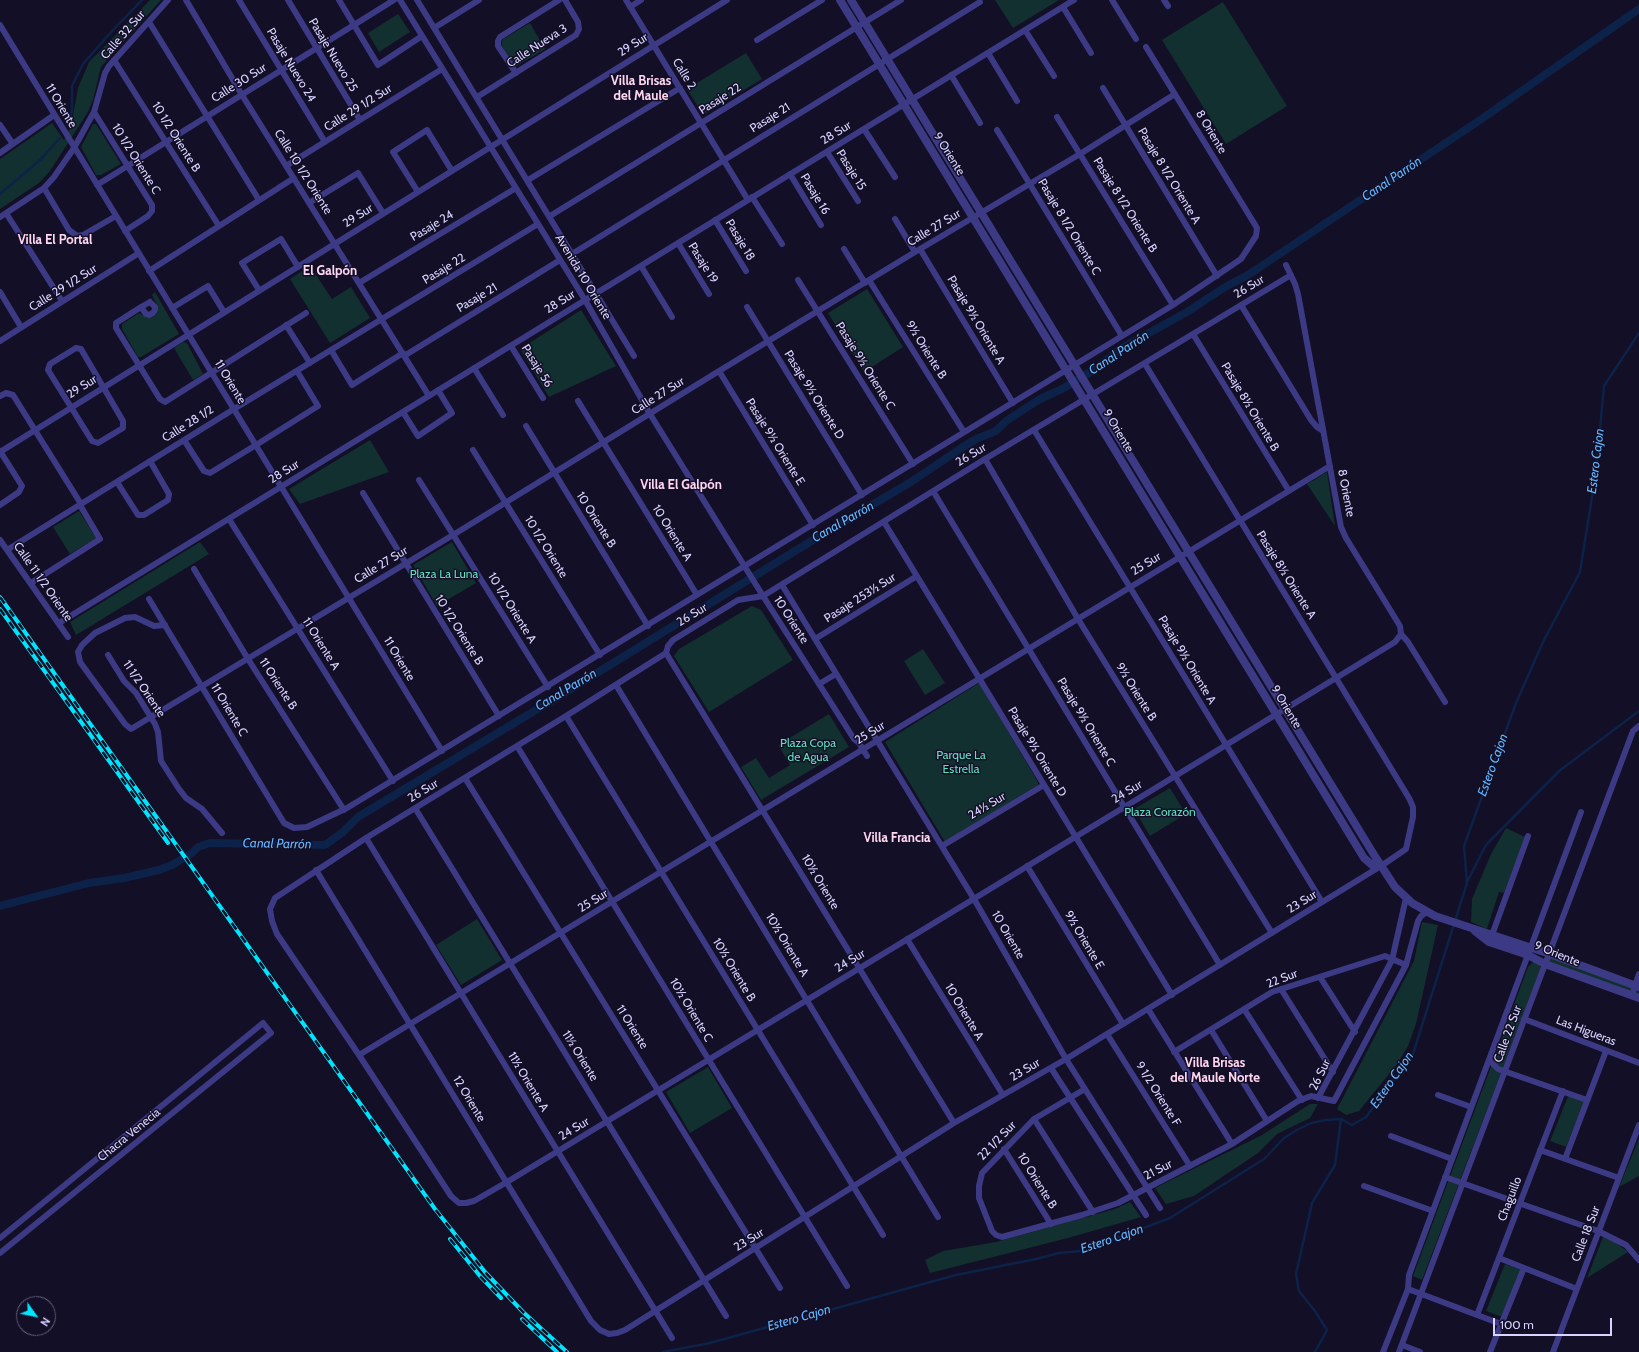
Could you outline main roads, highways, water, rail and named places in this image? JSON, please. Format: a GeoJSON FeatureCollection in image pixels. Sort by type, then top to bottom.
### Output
{"type":"FeatureCollection","features":[{"type":"Feature","properties":{"kind":"waterway"},"geometry":{"type":"LineString","coordinates":[[69,127],[72,110],[72,86],[83,64],[142,0]]}},
{"type":"Feature","properties":{"kind":"waterway","name":"Canal Parrón"},"geometry":{"type":"LineString","coordinates":[[0,906],[89,883],[124,878],[159,870],[172,865],[192,853],[198,847],[210,843],[325,845],[343,832],[358,817],[566,692],[826,532],[911,482],[976,439],[996,431],[1006,421],[1040,399],[1062,389],[1094,370],[1122,348],[1187,312],[1225,287],[1248,275],[1480,120],[1639,9]]}},
{"type":"Feature","properties":{"kind":"waterway"},"geometry":{"type":"LineString","coordinates":[[0,194],[40,160],[60,138]]}},
{"type":"Feature","properties":{"kind":"waterway","name":"Estero Cajon"},"geometry":{"type":"LineString","coordinates":[[663,1352],[710,1343],[956,1275],[1059,1253],[1081,1251],[1170,1218],[1264,1159],[1284,1138],[1311,1123],[1341,1119],[1352,1125],[1366,1117],[1413,1054],[1467,883],[1464,846],[1516,703],[1543,642],[1580,572],[1596,472],[1604,386],[1639,333]]}},
{"type":"Feature","properties":{"kind":"waterway"},"geometry":{"type":"LineString","coordinates":[[1467,882],[1486,845],[1559,771],[1639,711]]}},
{"type":"Feature","properties":{"kind":"waterway"},"geometry":{"type":"LineString","coordinates":[[1315,1352],[1327,1330],[1315,1311],[1299,1291],[1296,1274],[1312,1203],[1335,1165],[1341,1119]]}},
{"type":"Feature","properties":{"kind":"railway"},"geometry":{"type":"LineString","coordinates":[[0,597],[435,1209],[485,1272],[523,1312],[567,1352]]}},
{"type":"Feature","properties":{"kind":"railway"},"geometry":{"type":"LineString","coordinates":[[0,609],[168,843]]}},
{"type":"Feature","properties":{"kind":"railway"},"geometry":{"type":"LineString","coordinates":[[450,1239],[480,1276],[501,1298]]}},
{"type":"Feature","properties":{"kind":"railway"},"geometry":{"type":"LineString","coordinates":[[522,1319],[557,1352]]}},
{"type":"Feature","properties":{"kind":"district","name":"Villa Brisas del Maule"},"geometry":{"type":"Point","coordinates":[641,88]}},
{"type":"Feature","properties":{"kind":"district","name":"Villa El Portal"},"geometry":{"type":"Point","coordinates":[55,240]}},
{"type":"Feature","properties":{"kind":"district","name":"El Galpón"},"geometry":{"type":"Point","coordinates":[330,271]}},
{"type":"Feature","properties":{"kind":"district","name":"Villa El Galpón"},"geometry":{"type":"Point","coordinates":[681,485]}},
{"type":"Feature","properties":{"kind":"district","name":"Villa Francia"},"geometry":{"type":"Point","coordinates":[897,838]}},
{"type":"Feature","properties":{"kind":"district","name":"Villa Brisas del Maule Norte"},"geometry":{"type":"Point","coordinates":[1215,1070]}},
{"type":"Feature","properties":{"kind":"park label","name":"Plaza La Luna"},"geometry":{"type":"Point","coordinates":[444,574]}},
{"type":"Feature","properties":{"kind":"park label","name":"Plaza Copa de Agua"},"geometry":{"type":"Point","coordinates":[808,750]}},
{"type":"Feature","properties":{"kind":"park label","name":"Parque La Estrella"},"geometry":{"type":"Point","coordinates":[961,762]}},
{"type":"Feature","properties":{"kind":"park label","name":"Plaza Corazón"},"geometry":{"type":"Point","coordinates":[1160,812]}}]}
